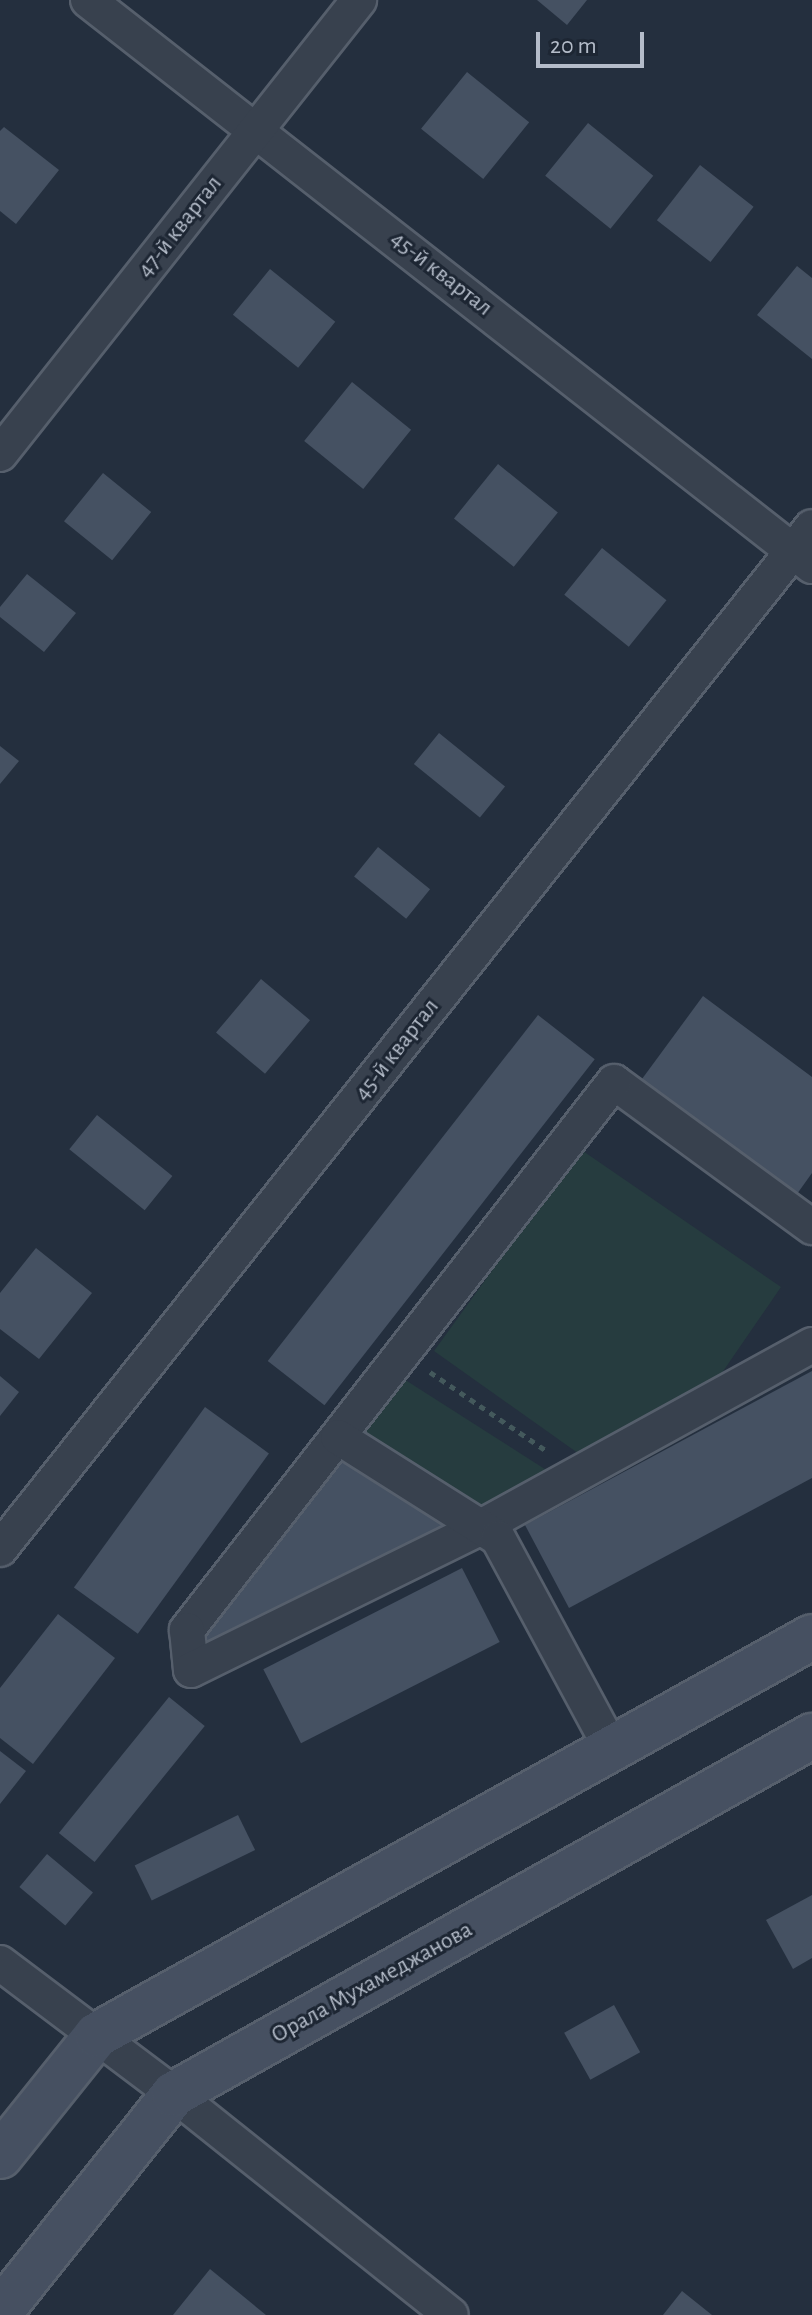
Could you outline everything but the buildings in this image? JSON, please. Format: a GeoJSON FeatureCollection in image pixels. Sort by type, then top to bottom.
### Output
{"type":"FeatureCollection","features":[{"type":"Feature","properties":{"kind":"street","name":"45-й квартал"},"geometry":{"type":"LineString","coordinates":[[0,1549],[806,548],[88,0]]}},
{"type":"Feature","properties":{"kind":"street","name":"47-й квартал"},"geometry":{"type":"LineString","coordinates":[[0,454],[359,0]]}},
{"type":"Feature","properties":{"kind":"street"},"geometry":{"type":"LineString","coordinates":[[812,1227],[614,1082],[187,1630],[191,1670],[481,1527],[812,1345]]}},
{"type":"Feature","properties":{"kind":"street"},"geometry":{"type":"LineString","coordinates":[[338,1437],[498,1538],[611,1748]]}},
{"type":"Feature","properties":{"kind":"street"},"geometry":{"type":"LineString","coordinates":[[0,2156],[97,2035],[812,1637]]}},
{"type":"Feature","properties":{"kind":"street","name":"Орала Мухамеджанова"},"geometry":{"type":"LineString","coordinates":[[0,2312],[174,2094],[812,1736]]}},
{"type":"Feature","properties":{"kind":"street"},"geometry":{"type":"LineString","coordinates":[[0,1963],[174,2094],[451,2315]]}},
{"type":"Feature","properties":{"kind":"path"},"geometry":{"type":"LineString","coordinates":[[403,1354],[579,1473]]}},
{"type":"Feature","properties":{"kind":"green space"},"geometry":{"type":"Polygon","coordinates":[[[580,1149],[781,1287],[715,1383],[582,1456],[434,1351],[580,1149]]]}},
{"type":"Feature","properties":{"kind":"green space"},"geometry":{"type":"Polygon","coordinates":[[[396,1374],[551,1473],[485,1509],[361,1430],[396,1374]]]}}]}
